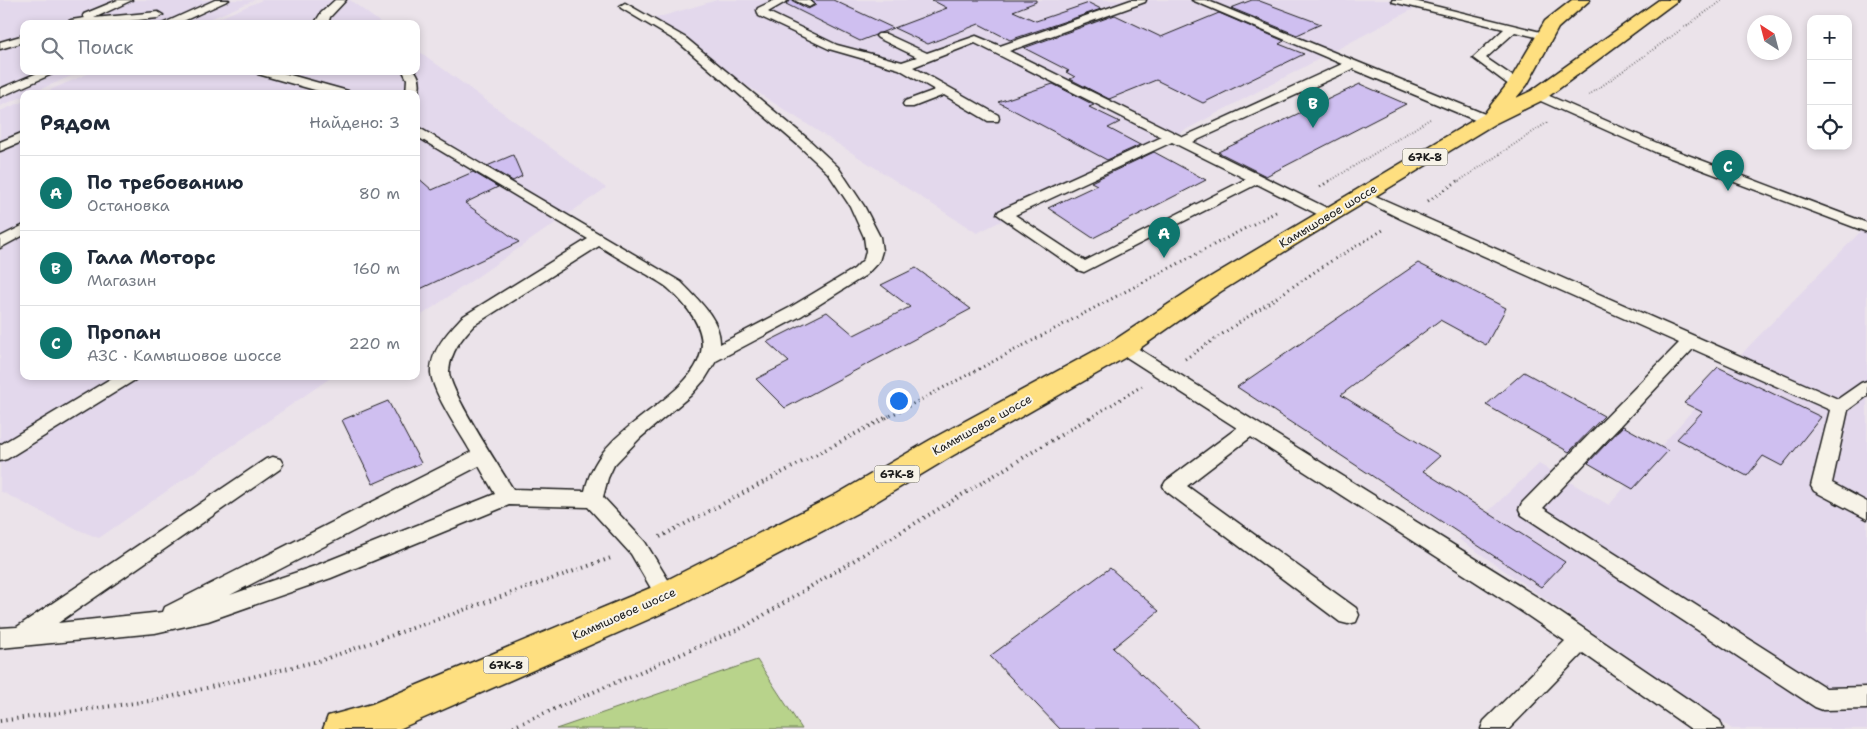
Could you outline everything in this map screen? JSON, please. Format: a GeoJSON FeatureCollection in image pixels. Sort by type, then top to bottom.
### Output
{"type":"FeatureCollection","features":[{"type":"Feature","properties":{"kind":"main road","name":"Камышовое шоссе"},"geometry":{"type":"LineString","coordinates":[[1488,120],[1517,85],[1550,25],[1582,0]]}},
{"type":"Feature","properties":{"kind":"main road","name":"Камышовое шоссе"},"geometry":{"type":"LineString","coordinates":[[342,729],[375,721],[668,596],[848,503],[941,448],[1122,347],[1211,287],[1330,215],[1488,120],[1538,96],[1670,0]]}},
{"type":"Feature","properties":{"kind":"lane"},"geometry":{"type":"LineString","coordinates":[[77,20],[127,0]]}},
{"type":"Feature","properties":{"kind":"lane"},"geometry":{"type":"LineString","coordinates":[[176,20],[224,0]]}},
{"type":"Feature","properties":{"kind":"lane"},"geometry":{"type":"LineString","coordinates":[[323,20],[342,0]]}},
{"type":"Feature","properties":{"kind":"lane"},"geometry":{"type":"LineString","coordinates":[[784,0],[764,8],[762,10],[763,14],[833,47],[903,66],[993,118]]}},
{"type":"Feature","properties":{"kind":"lane"},"geometry":{"type":"LineString","coordinates":[[998,50],[1141,0]]}},
{"type":"Feature","properties":{"kind":"lane"},"geometry":{"type":"LineString","coordinates":[[1197,0],[1450,106],[1488,120]]}},
{"type":"Feature","properties":{"kind":"lane"},"geometry":{"type":"LineString","coordinates":[[1397,0],[1545,36]]}},
{"type":"Feature","properties":{"kind":"lane"},"geometry":{"type":"LineString","coordinates":[[625,6],[682,40],[803,142],[833,170],[857,206],[872,237],[874,251],[871,261],[860,272],[798,315],[709,357]]}},
{"type":"Feature","properties":{"kind":"lane"},"geometry":{"type":"LineString","coordinates":[[102,20],[158,15]]}},
{"type":"Feature","properties":{"kind":"lane"},"geometry":{"type":"LineString","coordinates":[[1514,27],[1479,58],[1517,85]]}},
{"type":"Feature","properties":{"kind":"lane"},"geometry":{"type":"LineString","coordinates":[[0,34],[20,32]]}},
{"type":"Feature","properties":{"kind":"lane"},"geometry":{"type":"LineString","coordinates":[[882,36],[926,57]]}},
{"type":"Feature","properties":{"kind":"lane"},"geometry":{"type":"LineString","coordinates":[[0,46],[20,39]]}},
{"type":"Feature","properties":{"kind":"lane"},"geometry":{"type":"LineString","coordinates":[[903,66],[976,39],[1330,215]]}},
{"type":"Feature","properties":{"kind":"lane"},"geometry":{"type":"LineString","coordinates":[[1256,179],[1084,267],[1004,214],[1353,64]]}},
{"type":"Feature","properties":{"kind":"lane"},"geometry":{"type":"LineString","coordinates":[[0,94],[44,75]]}},
{"type":"Feature","properties":{"kind":"lane"},"geometry":{"type":"LineString","coordinates":[[276,75],[330,90]]}},
{"type":"Feature","properties":{"kind":"lane"},"geometry":{"type":"LineString","coordinates":[[412,75],[414,77],[413,90]]}},
{"type":"Feature","properties":{"kind":"lane"},"geometry":{"type":"LineString","coordinates":[[909,104],[945,90]]}},
{"type":"Feature","properties":{"kind":"lane"},"geometry":{"type":"LineString","coordinates":[[1538,96],[1676,155],[1867,228]]}},
{"type":"Feature","properties":{"kind":"lane"},"geometry":{"type":"LineString","coordinates":[[420,132],[675,285],[696,308],[708,329],[712,341],[709,357],[688,387],[607,459],[598,476],[593,499]]}},
{"type":"Feature","properties":{"kind":"lane"},"geometry":{"type":"LineString","coordinates":[[0,147],[20,138]]}},
{"type":"Feature","properties":{"kind":"lane"},"geometry":{"type":"LineString","coordinates":[[1364,195],[1406,216],[1840,407]]}},
{"type":"Feature","properties":{"kind":"lane"},"geometry":{"type":"LineString","coordinates":[[0,243],[20,231]]}},
{"type":"Feature","properties":{"kind":"lane"},"geometry":{"type":"LineString","coordinates":[[507,498],[446,392],[440,373],[445,351],[453,337],[468,321],[598,240]]}},
{"type":"Feature","properties":{"kind":"lane"},"geometry":{"type":"LineString","coordinates":[[1691,341],[1529,509],[1823,699],[1867,698]]}},
{"type":"Feature","properties":{"kind":"lane"},"geometry":{"type":"LineString","coordinates":[[1122,347],[1529,604],[1711,729]]}},
{"type":"Feature","properties":{"kind":"lane"},"geometry":{"type":"LineString","coordinates":[[0,454],[122,380]]}},
{"type":"Feature","properties":{"kind":"lane"},"geometry":{"type":"LineString","coordinates":[[1867,387],[1840,407],[1820,486],[1867,511]]}},
{"type":"Feature","properties":{"kind":"lane"},"geometry":{"type":"LineString","coordinates":[[1250,428],[1173,486],[1348,615]]}},
{"type":"Feature","properties":{"kind":"lane"},"geometry":{"type":"LineString","coordinates":[[155,623],[483,455]]}},
{"type":"Feature","properties":{"kind":"lane"},"geometry":{"type":"LineString","coordinates":[[21,636],[273,464]]}},
{"type":"Feature","properties":{"kind":"lane"},"geometry":{"type":"LineString","coordinates":[[0,638],[155,623],[208,612],[323,572],[507,498],[593,499],[638,548],[668,596]]}},
{"type":"Feature","properties":{"kind":"lane"},"geometry":{"type":"LineString","coordinates":[[1496,728],[1582,640]]}},
{"type":"Feature","properties":{"kind":"path"},"geometry":{"type":"LineString","coordinates":[[508,729],[744,627],[1164,373],[1328,263],[1406,216],[1567,110],[1723,0]]}},
{"type":"Feature","properties":{"kind":"path"},"geometry":{"type":"LineString","coordinates":[[0,721],[157,700],[322,660],[638,548],[1299,200],[1450,106]]}},
{"type":"Feature","properties":{"kind":"shaded area"},"geometry":{"type":"Polygon","coordinates":[[[0,0],[255,0],[208,20],[20,20],[20,75],[74,75],[38,90],[20,90],[20,98],[0,106],[0,0]]]}},
{"type":"Feature","properties":{"kind":"shaded area"},"geometry":{"type":"Polygon","coordinates":[[[262,0],[350,0],[377,20],[214,20],[262,0]]]}},
{"type":"Feature","properties":{"kind":"shaded area"},"geometry":{"type":"Polygon","coordinates":[[[717,0],[1430,0],[1172,137],[977,233],[646,21],[717,0]]]}},
{"type":"Feature","properties":{"kind":"shaded area"},"geometry":{"type":"Polygon","coordinates":[[[420,52],[606,188],[420,316],[420,90],[50,90],[85,75],[420,75],[420,52]]]}},
{"type":"Feature","properties":{"kind":"shaded area"},"geometry":{"type":"Polygon","coordinates":[[[20,103],[20,380],[327,380],[99,538],[69,526],[0,491],[0,111],[20,103]]]}},
{"type":"Feature","properties":{"kind":"shaded area"},"geometry":{"type":"Polygon","coordinates":[[[1867,225],[1867,729],[1732,729],[1459,539],[1539,464],[1609,505],[1750,345],[1867,225]]]}},
{"type":"Feature","properties":{"kind":"green space"},"geometry":{"type":"Polygon","coordinates":[[[757,660],[802,729],[556,729],[757,660]]]}},
{"type":"Feature","properties":{"kind":"building"},"geometry":{"type":"Polygon","coordinates":[[[791,0],[808,9],[816,5],[811,0],[833,0],[893,28],[860,41],[786,4],[791,0]]]}},
{"type":"Feature","properties":{"kind":"building"},"geometry":{"type":"Polygon","coordinates":[[[932,0],[1036,0],[1036,2],[1013,11],[1036,21],[1089,3],[1101,9],[1010,40],[979,24],[928,44],[894,28],[947,8],[932,0]]]}},
{"type":"Feature","properties":{"kind":"building"},"geometry":{"type":"Polygon","coordinates":[[[1257,0],[1321,24],[1297,35],[1231,8],[1257,0]]]}},
{"type":"Feature","properties":{"kind":"building"},"geometry":{"type":"Polygon","coordinates":[[[1219,13],[1284,41],[1279,44],[1304,54],[1203,103],[1156,80],[1109,99],[1070,79],[1075,77],[1066,72],[1069,71],[1024,48],[1115,15],[1161,37],[1219,13]]]}},
{"type":"Feature","properties":{"kind":"building"},"geometry":{"type":"Polygon","coordinates":[[[1053,84],[1094,105],[1089,107],[1120,122],[1108,128],[1140,145],[1107,160],[998,102],[1053,84]]]}},
{"type":"Feature","properties":{"kind":"building"},"geometry":{"type":"Polygon","coordinates":[[[1360,84],[1406,104],[1266,176],[1218,152],[1360,84]]]}},
{"type":"Feature","properties":{"kind":"building"},"geometry":{"type":"Polygon","coordinates":[[[1154,152],[1206,180],[1093,238],[1048,208],[1097,185],[1091,182],[1154,152]]]}},
{"type":"Feature","properties":{"kind":"building"},"geometry":{"type":"Polygon","coordinates":[[[513,155],[522,176],[513,181],[487,166],[513,155]]]}},
{"type":"Feature","properties":{"kind":"building"},"geometry":{"type":"Polygon","coordinates":[[[473,172],[498,187],[465,203],[519,242],[420,289],[420,180],[432,190],[473,172]]]}},
{"type":"Feature","properties":{"kind":"building"},"geometry":{"type":"Polygon","coordinates":[[[1418,263],[1506,308],[1486,345],[1440,320],[1341,395],[1440,456],[1423,471],[1565,562],[1541,587],[1237,387],[1418,263]]]}},
{"type":"Feature","properties":{"kind":"building"},"geometry":{"type":"Polygon","coordinates":[[[916,268],[971,309],[785,408],[756,379],[789,362],[767,342],[827,312],[854,335],[910,307],[881,285],[916,268]]]}},
{"type":"Feature","properties":{"kind":"building"},"geometry":{"type":"Polygon","coordinates":[[[1718,367],[1821,417],[1782,466],[1763,456],[1747,476],[1677,439],[1702,412],[1684,403],[1718,367]]]}},
{"type":"Feature","properties":{"kind":"building"},"geometry":{"type":"Polygon","coordinates":[[[1524,372],[1604,416],[1569,452],[1486,405],[1524,372]]]}},
{"type":"Feature","properties":{"kind":"building"},"geometry":{"type":"Polygon","coordinates":[[[388,401],[421,463],[373,484],[342,420],[388,401]]]}},
{"type":"Feature","properties":{"kind":"building"},"geometry":{"type":"Polygon","coordinates":[[[1623,426],[1668,451],[1633,489],[1588,463],[1623,426]]]}},
{"type":"Feature","properties":{"kind":"building"},"geometry":{"type":"Polygon","coordinates":[[[1110,568],[1159,611],[1113,648],[1200,729],[1060,729],[990,656],[1110,568]]]}},
{"type":"Feature","properties":{"kind":"place","name":"Гала Моторс"},"geometry":{"type":"Point","coordinates":[1313,128]}},
{"type":"Feature","properties":{"kind":"place","name":"Пропан"},"geometry":{"type":"Point","coordinates":[1728,191]}},
{"type":"Feature","properties":{"kind":"place","name":"По требованию"},"geometry":{"type":"Point","coordinates":[1164,258]}}]}
